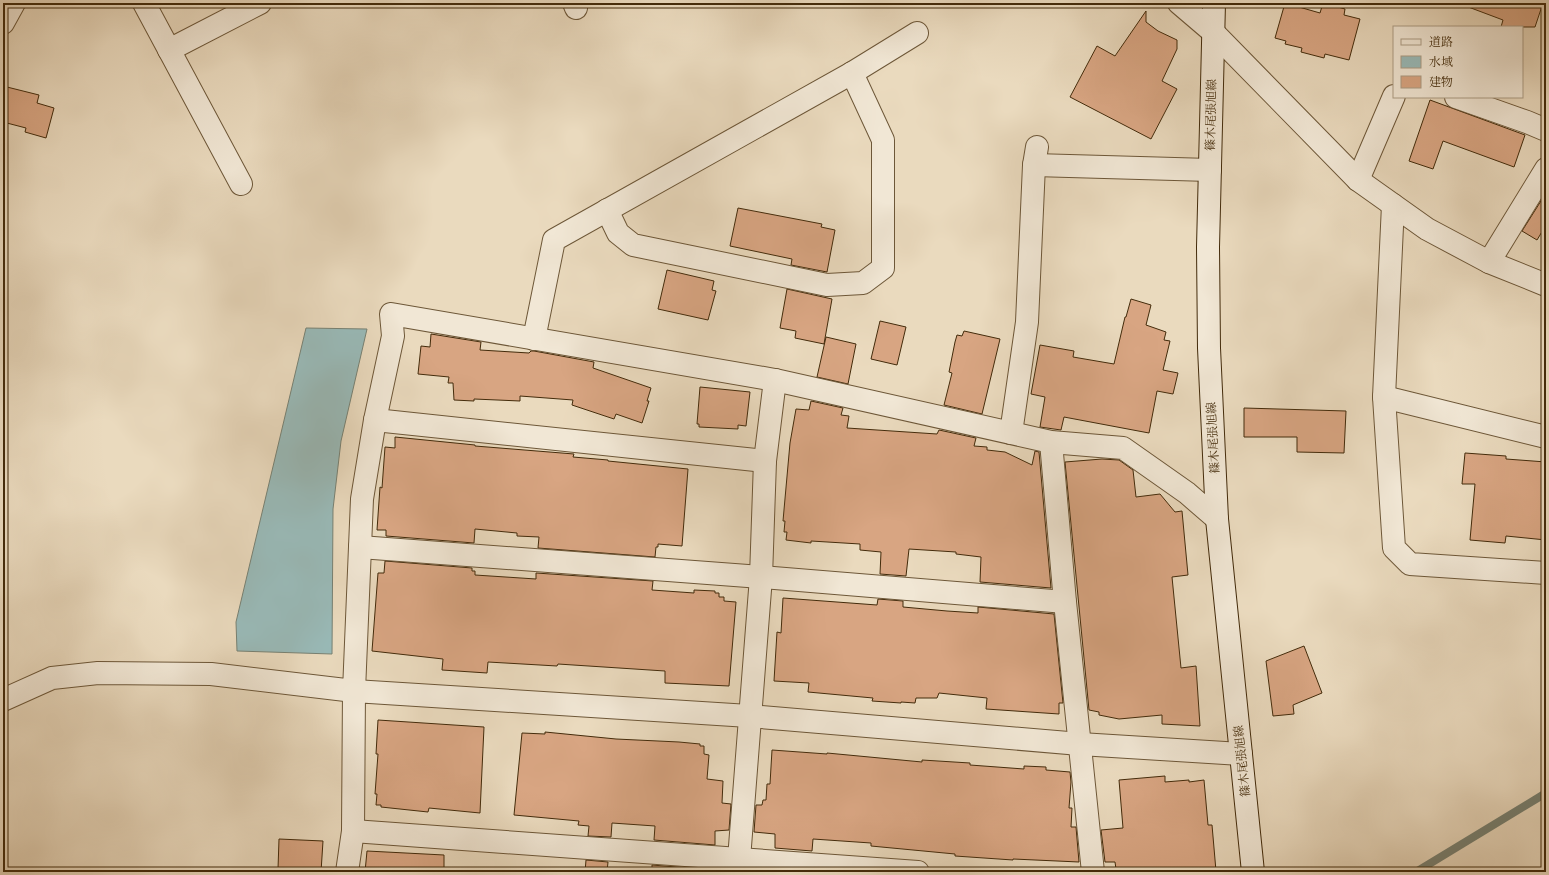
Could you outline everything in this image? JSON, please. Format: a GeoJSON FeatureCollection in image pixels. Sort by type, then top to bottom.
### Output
{"type":"FeatureCollection","features":[{"type":"Feature","properties":{"kind":"street"},"geometry":{"type":"LineString","coordinates":[[3,23],[14,3]]}},
{"type":"Feature","properties":{"kind":"street"},"geometry":{"type":"LineString","coordinates":[[144,3],[241,184]]}},
{"type":"Feature","properties":{"kind":"street"},"geometry":{"type":"LineString","coordinates":[[169,50],[260,3]]}},
{"type":"Feature","properties":{"kind":"street"},"geometry":{"type":"LineString","coordinates":[[1179,3],[1213,32],[1358,180],[1427,229],[1489,262],[1546,285]]}},
{"type":"Feature","properties":{"kind":"street","name":"篠木尾張旭線"},"geometry":{"type":"LineString","coordinates":[[1214,3],[1208,247],[1209,348],[1217,519],[1253,872]]}},
{"type":"Feature","properties":{"kind":"street"},"geometry":{"type":"LineString","coordinates":[[534,339],[554,240],[852,73],[916,33]]}},
{"type":"Feature","properties":{"kind":"street"},"geometry":{"type":"LineString","coordinates":[[607,210],[618,233],[633,245],[826,285],[863,283],[883,268],[883,140],[852,73]]}},
{"type":"Feature","properties":{"kind":"street"},"geometry":{"type":"LineString","coordinates":[[1358,180],[1393,98]]}},
{"type":"Feature","properties":{"kind":"street"},"geometry":{"type":"LineString","coordinates":[[1459,98],[1546,130]]}},
{"type":"Feature","properties":{"kind":"street"},"geometry":{"type":"LineString","coordinates":[[1011,433],[1027,322],[1036,156],[1210,170]]}},
{"type":"Feature","properties":{"kind":"street"},"geometry":{"type":"LineString","coordinates":[[1489,262],[1546,169]]}},
{"type":"Feature","properties":{"kind":"street"},"geometry":{"type":"LineString","coordinates":[[1393,205],[1384,397],[1394,548],[1410,564],[1546,573]]}},
{"type":"Feature","properties":{"kind":"street"},"geometry":{"type":"LineString","coordinates":[[347,872],[353,831],[354,691],[362,499],[375,420],[393,336],[391,314],[775,380],[1051,442],[1123,448],[1187,493],[1217,519]]}},
{"type":"Feature","properties":{"kind":"street"},"geometry":{"type":"LineString","coordinates":[[738,865],[761,577],[765,461],[775,380]]}},
{"type":"Feature","properties":{"kind":"street"},"geometry":{"type":"LineString","coordinates":[[1384,397],[1546,437]]}},
{"type":"Feature","properties":{"kind":"street"},"geometry":{"type":"LineString","coordinates":[[375,420],[765,461]]}},
{"type":"Feature","properties":{"kind":"street"},"geometry":{"type":"LineString","coordinates":[[1051,442],[1065,602],[1093,872]]}},
{"type":"Feature","properties":{"kind":"street"},"geometry":{"type":"LineString","coordinates":[[360,547],[761,577],[1065,602]]}},
{"type":"Feature","properties":{"kind":"street"},"geometry":{"type":"LineString","coordinates":[[3,700],[52,678],[98,673],[211,674],[354,691],[749,716],[1080,744],[1241,754]]}},
{"type":"Feature","properties":{"kind":"street"},"geometry":{"type":"LineString","coordinates":[[353,831],[738,865],[918,872]]}},
{"type":"Feature","properties":{"kind":"water"},"geometry":{"type":"Polygon","coordinates":[[[306,328],[367,329],[341,441],[333,509],[332,654],[237,651],[236,622],[306,328]]]}},
{"type":"Feature","properties":{"kind":"building"},"geometry":{"type":"Polygon","coordinates":[[[1285,3],[1320,13],[1324,3],[1345,9],[1344,15],[1360,19],[1349,60],[1325,54],[1324,58],[1301,52],[1302,48],[1285,44],[1286,41],[1275,38],[1285,3]]]}},
{"type":"Feature","properties":{"kind":"building"},"geometry":{"type":"Polygon","coordinates":[[[1463,3],[1543,3],[1535,27],[1501,26],[1503,20],[1463,5],[1463,3]]]}},
{"type":"Feature","properties":{"kind":"building"},"geometry":{"type":"Polygon","coordinates":[[[1146,11],[1146,22],[1158,31],[1177,40],[1177,49],[1162,81],[1177,89],[1151,139],[1070,97],[1097,46],[1115,56],[1146,11]]]}},
{"type":"Feature","properties":{"kind":"building"},"geometry":{"type":"Polygon","coordinates":[[[3,86],[39,95],[37,103],[54,108],[46,138],[25,132],[26,128],[3,122],[3,86]]]}},
{"type":"Feature","properties":{"kind":"building"},"geometry":{"type":"Polygon","coordinates":[[[1430,100],[1525,135],[1514,167],[1443,141],[1433,169],[1409,161],[1430,100]]]}},
{"type":"Feature","properties":{"kind":"building"},"geometry":{"type":"Polygon","coordinates":[[[1546,193],[1546,225],[1537,240],[1522,231],[1546,193]]]}},
{"type":"Feature","properties":{"kind":"building"},"geometry":{"type":"Polygon","coordinates":[[[738,208],[822,224],[821,227],[835,230],[827,272],[791,265],[792,259],[730,246],[738,208]]]}},
{"type":"Feature","properties":{"kind":"building"},"geometry":{"type":"Polygon","coordinates":[[[667,270],[714,281],[712,290],[716,291],[708,320],[658,309],[667,270]]]}},
{"type":"Feature","properties":{"kind":"building"},"geometry":{"type":"Polygon","coordinates":[[[787,289],[832,299],[824,344],[795,338],[796,331],[780,328],[787,289]]]}},
{"type":"Feature","properties":{"kind":"building"},"geometry":{"type":"Polygon","coordinates":[[[1131,299],[1151,305],[1146,325],[1166,332],[1164,340],[1170,341],[1163,370],[1178,373],[1173,394],[1157,391],[1149,433],[1064,417],[1061,430],[1040,427],[1045,397],[1031,394],[1040,345],[1074,351],[1073,357],[1114,364],[1125,317],[1131,299]]]}},
{"type":"Feature","properties":{"kind":"building"},"geometry":{"type":"Polygon","coordinates":[[[880,321],[906,327],[897,365],[871,359],[880,321]]]}},
{"type":"Feature","properties":{"kind":"building"},"geometry":{"type":"Polygon","coordinates":[[[964,331],[1000,339],[982,414],[944,405],[952,373],[949,372],[955,342],[957,335],[962,336],[964,331]]]}},
{"type":"Feature","properties":{"kind":"building"},"geometry":{"type":"Polygon","coordinates":[[[431,334],[481,342],[480,350],[529,353],[534,351],[594,362],[593,368],[651,388],[647,401],[649,401],[642,423],[616,414],[614,419],[572,405],[573,400],[520,396],[520,401],[474,399],[474,401],[454,400],[453,383],[448,383],[449,377],[418,374],[421,346],[430,347],[431,334]]]}},
{"type":"Feature","properties":{"kind":"building"},"geometry":{"type":"Polygon","coordinates":[[[826,337],[856,344],[848,384],[817,377],[826,337]]]}},
{"type":"Feature","properties":{"kind":"building"},"geometry":{"type":"Polygon","coordinates":[[[700,387],[750,392],[746,426],[738,425],[738,429],[699,427],[699,424],[697,424],[700,387]]]}},
{"type":"Feature","properties":{"kind":"building"},"geometry":{"type":"Polygon","coordinates":[[[811,401],[843,408],[841,415],[849,416],[847,428],[937,434],[939,430],[976,438],[974,446],[987,447],[987,450],[1005,452],[1032,465],[1035,451],[1039,452],[1051,588],[980,582],[981,557],[956,554],[956,552],[909,549],[906,576],[880,574],[881,552],[860,550],[860,544],[811,541],[811,543],[786,540],[787,532],[784,532],[785,521],[783,521],[790,443],[796,409],[809,410],[811,401]]]}},
{"type":"Feature","properties":{"kind":"building"},"geometry":{"type":"Polygon","coordinates":[[[1244,408],[1346,411],[1344,453],[1297,452],[1297,437],[1244,437],[1244,408]]]}},
{"type":"Feature","properties":{"kind":"building"},"geometry":{"type":"Polygon","coordinates":[[[395,437],[475,446],[574,454],[573,457],[688,469],[682,546],[658,544],[658,547],[656,547],[655,557],[538,548],[539,537],[517,536],[517,533],[475,529],[474,543],[386,536],[386,530],[377,530],[380,487],[382,488],[385,447],[395,448],[395,437]]]}},
{"type":"Feature","properties":{"kind":"building"},"geometry":{"type":"Polygon","coordinates":[[[1465,453],[1506,456],[1506,459],[1546,462],[1546,540],[1506,536],[1505,543],[1470,540],[1475,484],[1462,484],[1465,453]]]}},
{"type":"Feature","properties":{"kind":"building"},"geometry":{"type":"Polygon","coordinates":[[[1102,459],[1119,460],[1133,470],[1136,497],[1160,494],[1175,512],[1182,511],[1188,575],[1172,577],[1181,668],[1196,666],[1200,726],[1162,724],[1162,715],[1119,719],[1099,715],[1099,712],[1089,710],[1065,462],[1102,459]]]}},
{"type":"Feature","properties":{"kind":"building"},"geometry":{"type":"Polygon","coordinates":[[[385,561],[472,568],[472,571],[475,571],[475,575],[536,579],[536,573],[653,581],[652,590],[694,593],[694,590],[715,591],[715,593],[719,593],[719,597],[724,597],[724,601],[736,602],[729,686],[665,683],[665,671],[558,664],[557,666],[488,662],[487,673],[442,670],[443,659],[372,651],[378,573],[384,573],[385,561]]]}},
{"type":"Feature","properties":{"kind":"building"},"geometry":{"type":"Polygon","coordinates":[[[783,598],[877,605],[878,599],[903,601],[903,607],[947,611],[978,613],[978,607],[1054,614],[1063,703],[1059,703],[1059,714],[986,709],[987,698],[939,693],[937,698],[916,698],[915,703],[872,701],[873,698],[808,692],[809,683],[774,681],[777,632],[781,633],[783,598]]]}},
{"type":"Feature","properties":{"kind":"building"},"geometry":{"type":"Polygon","coordinates":[[[1304,646],[1322,693],[1293,705],[1294,714],[1273,716],[1266,661],[1304,646]]]}},
{"type":"Feature","properties":{"kind":"building"},"geometry":{"type":"Polygon","coordinates":[[[378,720],[484,727],[480,813],[429,808],[428,812],[381,807],[381,805],[376,805],[377,794],[375,794],[378,754],[376,754],[378,720]]]}},
{"type":"Feature","properties":{"kind":"building"},"geometry":{"type":"Polygon","coordinates":[[[545,732],[616,739],[679,742],[700,744],[700,746],[704,746],[704,754],[709,755],[707,779],[723,781],[722,803],[731,804],[729,830],[715,831],[715,845],[654,840],[655,826],[612,823],[611,837],[588,836],[589,826],[578,825],[579,821],[514,815],[522,733],[545,734],[545,732]]]}},
{"type":"Feature","properties":{"kind":"building"},"geometry":{"type":"Polygon","coordinates":[[[772,750],[827,753],[922,762],[922,760],[970,763],[970,765],[1024,769],[1024,766],[1046,767],[1046,770],[1070,772],[1071,782],[1069,808],[1072,808],[1071,827],[1076,827],[1079,862],[955,856],[955,854],[871,846],[871,843],[813,839],[812,851],[775,848],[775,834],[754,832],[756,805],[762,805],[763,800],[766,800],[767,784],[770,784],[772,750]]]}},
{"type":"Feature","properties":{"kind":"building"},"geometry":{"type":"Polygon","coordinates":[[[1165,776],[1165,782],[1189,780],[1189,782],[1204,780],[1208,825],[1212,825],[1216,871],[1123,872],[1123,868],[1116,869],[1115,862],[1105,862],[1101,830],[1123,828],[1119,780],[1165,776]]]}},
{"type":"Feature","properties":{"kind":"building"},"geometry":{"type":"Polygon","coordinates":[[[279,839],[323,841],[321,872],[298,872],[298,870],[278,869],[279,839]]]}},
{"type":"Feature","properties":{"kind":"building"},"geometry":{"type":"Polygon","coordinates":[[[367,851],[444,855],[444,872],[365,872],[367,851]]]}},
{"type":"Feature","properties":{"kind":"building"},"geometry":{"type":"Polygon","coordinates":[[[586,860],[608,862],[607,872],[585,872],[586,860]]]}},
{"type":"Feature","properties":{"kind":"building"},"geometry":{"type":"Polygon","coordinates":[[[652,865],[713,870],[713,872],[652,872],[652,865]]]}},
{"type":"Feature","properties":{"kind":"waterway"},"geometry":{"type":"LineString","coordinates":[[1416,872],[1546,793]]}}]}
